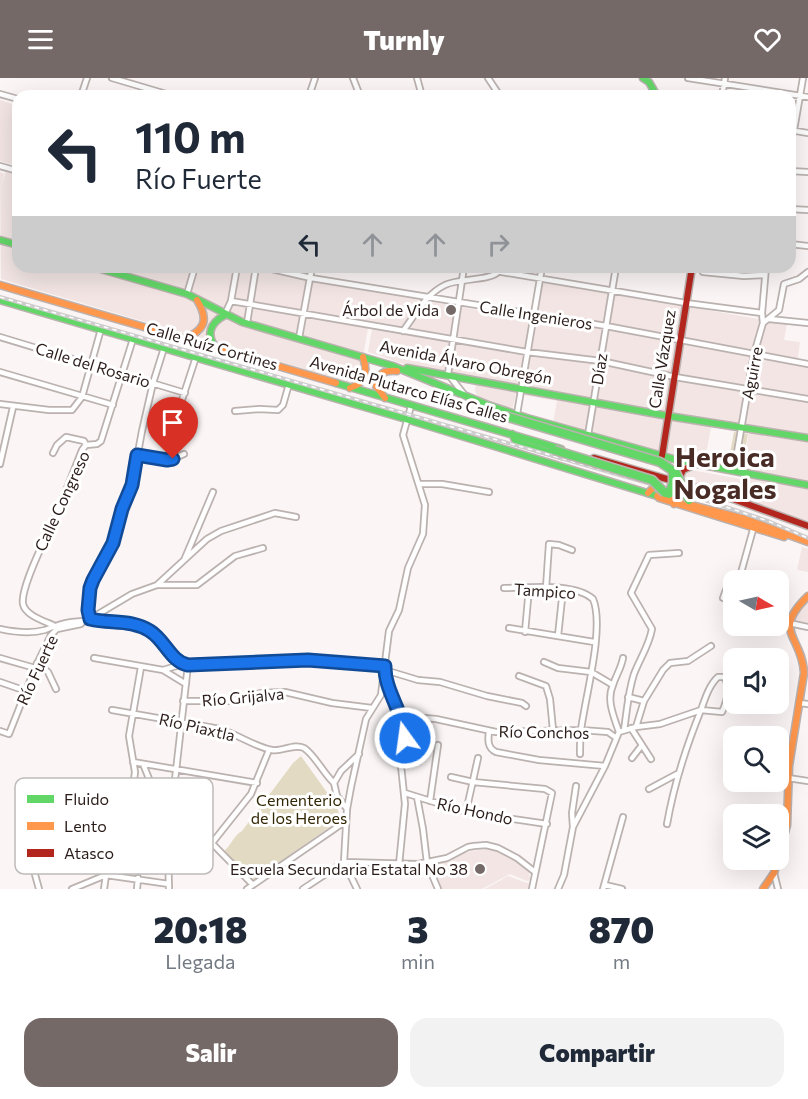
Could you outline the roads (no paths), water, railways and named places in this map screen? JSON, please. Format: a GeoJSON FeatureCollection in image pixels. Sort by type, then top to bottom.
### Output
{"type":"FeatureCollection","features":[{"type":"Feature","properties":{"kind":"main road","name":"Avenida Álvaro Obregón"},"geometry":{"type":"LineString","coordinates":[[115,273],[187,294],[225,315],[247,323],[393,366],[448,374],[668,416],[808,438]]}},
{"type":"Feature","properties":{"kind":"main road","name":"Calle Vázquez"},"geometry":{"type":"LineString","coordinates":[[662,456],[691,273]]}},
{"type":"Feature","properties":{"kind":"main road","name":"Avenida Plutarco Elías Calles"},"geometry":{"type":"LineString","coordinates":[[0,285],[633,470],[659,491],[677,483],[722,495],[808,528]]}},
{"type":"Feature","properties":{"kind":"main road"},"geometry":{"type":"LineString","coordinates":[[196,299],[204,313],[210,341],[217,349]]}},
{"type":"Feature","properties":{"kind":"main road","name":"Calle Ruíz Cortines"},"geometry":{"type":"LineString","coordinates":[[0,300],[659,491],[758,523],[808,544]]}},
{"type":"Feature","properties":{"kind":"main road"},"geometry":{"type":"LineString","coordinates":[[182,340],[225,315]]}},
{"type":"Feature","properties":{"kind":"main road"},"geometry":{"type":"LineString","coordinates":[[350,388],[357,386],[365,379],[367,370],[363,357]]}},
{"type":"Feature","properties":{"kind":"main road"},"geometry":{"type":"LineString","coordinates":[[393,366],[488,405],[637,449],[696,464],[808,484]]}},
{"type":"Feature","properties":{"kind":"main road"},"geometry":{"type":"LineString","coordinates":[[386,399],[376,386],[377,376],[385,371],[404,373],[441,384]]}},
{"type":"Feature","properties":{"kind":"main road"},"geometry":{"type":"LineString","coordinates":[[488,405],[505,416],[652,459],[672,469],[681,481],[689,502]]}},
{"type":"Feature","properties":{"kind":"main road"},"geometry":{"type":"LineString","coordinates":[[512,434],[659,491]]}},
{"type":"Feature","properties":{"kind":"main road"},"geometry":{"type":"LineString","coordinates":[[512,434],[516,442],[744,505],[808,528]]}},
{"type":"Feature","properties":{"kind":"main road"},"geometry":{"type":"LineString","coordinates":[[633,470],[638,466],[640,459],[637,449]]}},
{"type":"Feature","properties":{"kind":"main road"},"geometry":{"type":"LineString","coordinates":[[659,491],[677,460]]}},
{"type":"Feature","properties":{"kind":"main road"},"geometry":{"type":"LineString","coordinates":[[677,483],[683,470],[696,464]]}},
{"type":"Feature","properties":{"kind":"main road"},"geometry":{"type":"LineString","coordinates":[[659,491],[674,479],[672,469]]}},
{"type":"Feature","properties":{"kind":"main road","name":"Calle Ruíz Cortines"},"geometry":{"type":"LineString","coordinates":[[659,491],[674,504],[754,526],[808,544]]}},
{"type":"Feature","properties":{"kind":"main road"},"geometry":{"type":"LineString","coordinates":[[789,623],[796,609],[808,596]]}},
{"type":"Feature","properties":{"kind":"main road"},"geometry":{"type":"LineString","coordinates":[[789,633],[803,657],[804,664],[804,703],[789,773]]}},
{"type":"Feature","properties":{"kind":"main road"},"geometry":{"type":"LineString","coordinates":[[763,889],[774,873],[787,825],[788,792]]}},
{"type":"Feature","properties":{"kind":"street"},"geometry":{"type":"LineString","coordinates":[[112,78],[152,90]]}},
{"type":"Feature","properties":{"kind":"street"},"geometry":{"type":"LineString","coordinates":[[688,78],[725,81],[771,90]]}},
{"type":"Feature","properties":{"kind":"street"},"geometry":{"type":"LineString","coordinates":[[796,115],[803,78]]}},
{"type":"Feature","properties":{"kind":"street"},"geometry":{"type":"LineString","coordinates":[[796,95],[808,97]]}},
{"type":"Feature","properties":{"kind":"street"},"geometry":{"type":"LineString","coordinates":[[763,323],[780,308],[783,286],[786,282],[803,277],[808,272]]}},
{"type":"Feature","properties":{"kind":"street"},"geometry":{"type":"LineString","coordinates":[[187,294],[193,273]]}},
{"type":"Feature","properties":{"kind":"street"},"geometry":{"type":"LineString","coordinates":[[225,315],[231,301],[236,273]]}},
{"type":"Feature","properties":{"kind":"street"},"geometry":{"type":"LineString","coordinates":[[247,323],[255,273]]}},
{"type":"Feature","properties":{"kind":"street","name":"Calle Ingenieros"},"geometry":{"type":"LineString","coordinates":[[289,273],[681,339],[808,364]]}},
{"type":"Feature","properties":{"kind":"street"},"geometry":{"type":"LineString","coordinates":[[299,338],[311,273]]}},
{"type":"Feature","properties":{"kind":"street"},"geometry":{"type":"LineString","coordinates":[[463,273],[448,374],[463,394]]}},
{"type":"Feature","properties":{"kind":"street"},"geometry":{"type":"LineString","coordinates":[[403,331],[427,298],[448,283],[495,276],[497,273]]}},
{"type":"Feature","properties":{"kind":"street"},"geometry":{"type":"LineString","coordinates":[[511,273],[686,303],[762,313]]}},
{"type":"Feature","properties":{"kind":"street"},"geometry":{"type":"LineString","coordinates":[[517,414],[541,273]]}},
{"type":"Feature","properties":{"kind":"street","name":"Díaz"},"geometry":{"type":"LineString","coordinates":[[588,435],[615,273]]}},
{"type":"Feature","properties":{"kind":"street"},"geometry":{"type":"LineString","coordinates":[[724,273],[765,275]]}},
{"type":"Feature","properties":{"kind":"street","name":"Aguirre"},"geometry":{"type":"LineString","coordinates":[[734,470],[754,354],[763,323],[765,275]]}},
{"type":"Feature","properties":{"kind":"street"},"geometry":{"type":"LineString","coordinates":[[231,301],[453,340],[601,361],[675,377],[808,399]]}},
{"type":"Feature","properties":{"kind":"street"},"geometry":{"type":"LineString","coordinates":[[769,319],[808,323]]}},
{"type":"Feature","properties":{"kind":"street"},"geometry":{"type":"LineString","coordinates":[[0,404],[49,410],[72,410],[82,396],[101,330]]}},
{"type":"Feature","properties":{"kind":"street","name":"Calle del Rosario"},"geometry":{"type":"LineString","coordinates":[[0,337],[185,393]]}},
{"type":"Feature","properties":{"kind":"street","name":"Calle Congreso"},"geometry":{"type":"LineString","coordinates":[[53,625],[29,612],[23,603],[36,556],[54,520],[82,450],[86,445],[98,444],[102,441],[133,339]]}},
{"type":"Feature","properties":{"kind":"street"},"geometry":{"type":"LineString","coordinates":[[164,348],[153,383],[132,485],[122,509],[113,543],[90,588],[88,610],[90,619],[132,594],[157,585],[197,585],[231,558],[263,548]]}},
{"type":"Feature","properties":{"kind":"street"},"geometry":{"type":"LineString","coordinates":[[146,415],[175,421],[196,357]]}},
{"type":"Feature","properties":{"kind":"street"},"geometry":{"type":"LineString","coordinates":[[0,372],[113,405]]}},
{"type":"Feature","properties":{"kind":"street"},"geometry":{"type":"LineString","coordinates":[[235,411],[278,410],[283,405],[289,384]]}},
{"type":"Feature","properties":{"kind":"street"},"geometry":{"type":"LineString","coordinates":[[0,464],[13,406]]}},
{"type":"Feature","properties":{"kind":"street"},"geometry":{"type":"LineString","coordinates":[[356,888],[344,862],[347,808],[366,720],[381,695],[389,631],[399,610],[408,568],[423,534],[425,506],[403,435],[411,406]]}},
{"type":"Feature","properties":{"kind":"street"},"geometry":{"type":"LineString","coordinates":[[53,453],[57,445],[66,437],[84,441],[86,445]]}},
{"type":"Feature","properties":{"kind":"street"},"geometry":{"type":"LineString","coordinates":[[137,455],[170,460],[184,454]]}},
{"type":"Feature","properties":{"kind":"street"},"geometry":{"type":"LineString","coordinates":[[419,484],[442,484],[489,492]]}},
{"type":"Feature","properties":{"kind":"street"},"geometry":{"type":"LineString","coordinates":[[184,560],[213,492]]}},
{"type":"Feature","properties":{"kind":"street"},"geometry":{"type":"LineString","coordinates":[[157,585],[207,539],[227,529],[275,513],[296,517]]}},
{"type":"Feature","properties":{"kind":"street"},"geometry":{"type":"LineString","coordinates":[[742,570],[754,526]]}},
{"type":"Feature","properties":{"kind":"street"},"geometry":{"type":"LineString","coordinates":[[546,588],[549,544],[573,550]]}},
{"type":"Feature","properties":{"kind":"street"},"geometry":{"type":"LineString","coordinates":[[573,826],[605,766],[619,733],[634,675],[652,629],[632,595],[632,588],[649,555],[679,553]]}},
{"type":"Feature","properties":{"kind":"street","name":"Tampico"},"geometry":{"type":"LineString","coordinates":[[504,588],[563,589],[586,594],[592,598],[595,606],[594,642]]}},
{"type":"Feature","properties":{"kind":"street"},"geometry":{"type":"LineString","coordinates":[[525,632],[529,588]]}},
{"type":"Feature","properties":{"kind":"street"},"geometry":{"type":"LineString","coordinates":[[558,636],[563,589]]}},
{"type":"Feature","properties":{"kind":"street","name":"Río Fuerte"},"geometry":{"type":"LineString","coordinates":[[0,731],[9,734],[36,665],[54,631],[62,627],[81,624],[90,619],[130,623],[144,627],[157,636],[185,664]]}},
{"type":"Feature","properties":{"kind":"street"},"geometry":{"type":"LineString","coordinates":[[0,629],[31,632],[44,630],[62,622],[83,621]]}},
{"type":"Feature","properties":{"kind":"street"},"geometry":{"type":"LineString","coordinates":[[789,623],[808,627]]}},
{"type":"Feature","properties":{"kind":"street"},"geometry":{"type":"LineString","coordinates":[[509,628],[594,642],[581,730],[580,754]]}},
{"type":"Feature","properties":{"kind":"street"},"geometry":{"type":"LineString","coordinates":[[651,759],[633,727],[644,701],[669,663],[688,661],[711,646]]}},
{"type":"Feature","properties":{"kind":"street"},"geometry":{"type":"LineString","coordinates":[[0,658],[36,665],[48,672],[56,689]]}},
{"type":"Feature","properties":{"kind":"street"},"geometry":{"type":"LineString","coordinates":[[94,658],[163,670],[185,664],[308,660],[385,670],[418,680],[440,682],[487,696],[522,703],[526,706]]}},
{"type":"Feature","properties":{"kind":"street"},"geometry":{"type":"LineString","coordinates":[[619,733],[610,703],[613,685],[620,673],[623,658]]}},
{"type":"Feature","properties":{"kind":"street"},"geometry":{"type":"LineString","coordinates":[[544,663],[558,668],[591,672],[613,685]]}},
{"type":"Feature","properties":{"kind":"street"},"geometry":{"type":"LineString","coordinates":[[174,778],[186,684],[185,664]]}},
{"type":"Feature","properties":{"kind":"street"},"geometry":{"type":"LineString","coordinates":[[134,778],[129,741],[141,667]]}},
{"type":"Feature","properties":{"kind":"street"},"geometry":{"type":"LineString","coordinates":[[163,670],[186,684]]}},
{"type":"Feature","properties":{"kind":"street"},"geometry":{"type":"LineString","coordinates":[[385,670],[405,735],[400,756],[405,793],[405,814],[399,865]]}},
{"type":"Feature","properties":{"kind":"street"},"geometry":{"type":"LineString","coordinates":[[519,676],[546,686],[550,699],[553,730]]}},
{"type":"Feature","properties":{"kind":"street","name":"Río Conchos"},"geometry":{"type":"LineString","coordinates":[[400,716],[436,719],[489,731],[581,730],[619,733],[633,727],[660,724],[701,710],[722,712],[728,693],[727,679],[721,676],[714,681],[701,710]]}},
{"type":"Feature","properties":{"kind":"street"},"geometry":{"type":"LineString","coordinates":[[0,682],[26,691]]}},
{"type":"Feature","properties":{"kind":"street","name":"Río Grijalva"},"geometry":{"type":"LineString","coordinates":[[183,701],[229,701],[261,693],[285,692],[332,703],[373,708]]}},
{"type":"Feature","properties":{"kind":"street"},"geometry":{"type":"LineString","coordinates":[[628,697],[644,701]]}},
{"type":"Feature","properties":{"kind":"street","name":"Río Piaxtla"},"geometry":{"type":"LineString","coordinates":[[112,710],[232,732],[269,750]]}},
{"type":"Feature","properties":{"kind":"street"},"geometry":{"type":"LineString","coordinates":[[667,824],[677,774],[701,710]]}},
{"type":"Feature","properties":{"kind":"street"},"geometry":{"type":"LineString","coordinates":[[489,731],[491,749],[496,752],[539,760],[605,766]]}},
{"type":"Feature","properties":{"kind":"street"},"geometry":{"type":"LineString","coordinates":[[430,801],[438,745]]}},
{"type":"Feature","properties":{"kind":"street"},"geometry":{"type":"LineString","coordinates":[[632,758],[642,745]]}},
{"type":"Feature","properties":{"kind":"street"},"geometry":{"type":"LineString","coordinates":[[213,843],[251,794],[269,750],[285,750],[296,746],[305,748],[334,783],[337,796],[347,808]]}},
{"type":"Feature","properties":{"kind":"street"},"geometry":{"type":"LineString","coordinates":[[334,783],[346,765],[359,754]]}},
{"type":"Feature","properties":{"kind":"street"},"geometry":{"type":"LineString","coordinates":[[466,812],[478,758]]}},
{"type":"Feature","properties":{"kind":"street"},"geometry":{"type":"LineString","coordinates":[[133,762],[257,783]]}},
{"type":"Feature","properties":{"kind":"street"},"geometry":{"type":"LineString","coordinates":[[143,764],[148,778]]}},
{"type":"Feature","properties":{"kind":"street"},"geometry":{"type":"LineString","coordinates":[[649,789],[677,774]]}},
{"type":"Feature","properties":{"kind":"street"},"geometry":{"type":"LineString","coordinates":[[451,777],[473,782],[545,789],[552,793],[532,889]]}},
{"type":"Feature","properties":{"kind":"street"},"geometry":{"type":"LineString","coordinates":[[789,778],[808,782]]}},
{"type":"Feature","properties":{"kind":"street"},"geometry":{"type":"LineString","coordinates":[[558,889],[564,875],[573,826],[572,813],[576,786]]}},
{"type":"Feature","properties":{"kind":"street","name":"Río Hondo"},"geometry":{"type":"LineString","coordinates":[[405,793],[466,812],[547,824]]}},
{"type":"Feature","properties":{"kind":"street"},"geometry":{"type":"LineString","coordinates":[[417,797],[427,863],[438,889]]}},
{"type":"Feature","properties":{"kind":"street"},"geometry":{"type":"LineString","coordinates":[[622,889],[604,887],[623,818]]}},
{"type":"Feature","properties":{"kind":"street"},"geometry":{"type":"LineString","coordinates":[[247,889],[346,821]]}},
{"type":"Feature","properties":{"kind":"street"},"geometry":{"type":"LineString","coordinates":[[213,845],[253,885]]}},
{"type":"Feature","properties":{"kind":"street"},"geometry":{"type":"LineString","coordinates":[[303,889],[344,862],[399,865],[427,863],[447,858],[468,847],[486,845],[507,852],[535,872]]}},
{"type":"Feature","properties":{"kind":"street"},"geometry":{"type":"LineString","coordinates":[[774,873],[778,889]]}},
{"type":"Feature","properties":{"kind":"street"},"geometry":{"type":"LineString","coordinates":[[35,874],[39,889]]}},
{"type":"Feature","properties":{"kind":"street"},"geometry":{"type":"LineString","coordinates":[[72,889],[106,875],[138,878],[169,886]]}},
{"type":"Feature","properties":{"kind":"street"},"geometry":{"type":"LineString","coordinates":[[104,889],[106,875]]}},
{"type":"Feature","properties":{"kind":"street"},"geometry":{"type":"LineString","coordinates":[[137,889],[138,878]]}},
{"type":"Feature","properties":{"kind":"railway"},"geometry":{"type":"LineString","coordinates":[[0,297],[696,497],[768,521],[808,538]]}},
{"type":"Feature","properties":{"kind":"place","name":"Árbol de Vida"},"geometry":{"type":"Point","coordinates":[451,310]}},
{"type":"Feature","properties":{"kind":"place","name":"Escuela Secundaria Estatal No 38"},"geometry":{"type":"Point","coordinates":[480,869]}},
{"type":"Feature","properties":{"kind":"district","name":"Heroica Nogales"},"geometry":{"type":"Point","coordinates":[725,473]}},
{"type":"Feature","properties":{"kind":"park label","name":"Cementerio de los Heroes"},"geometry":{"type":"Point","coordinates":[299,809]}}]}
